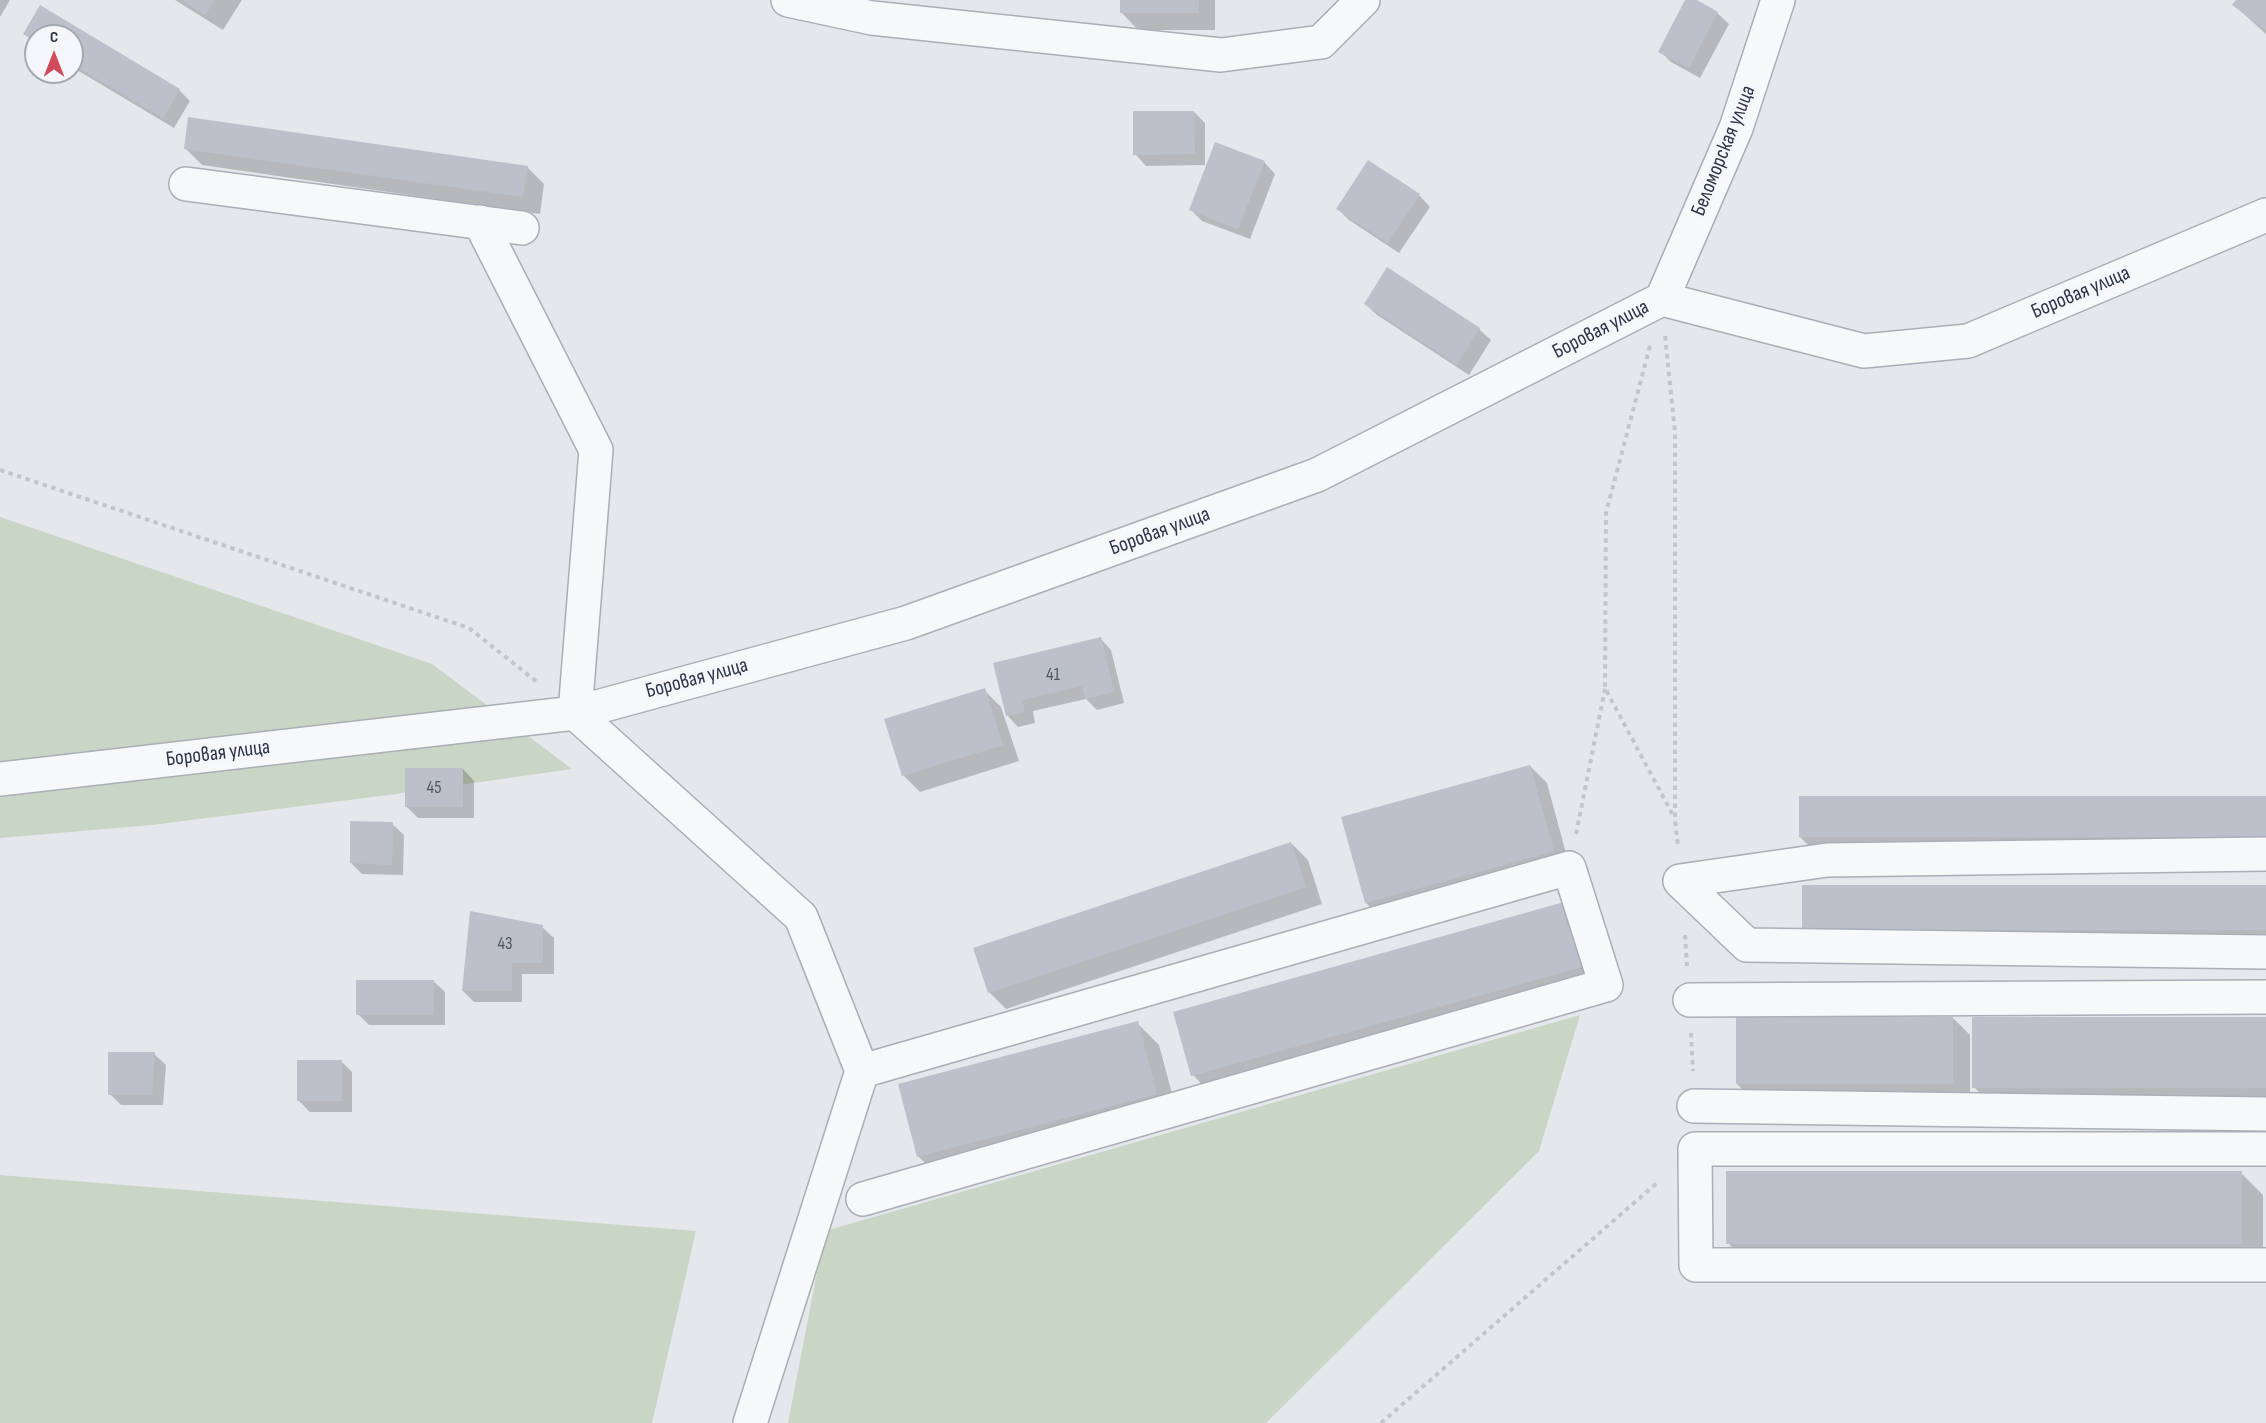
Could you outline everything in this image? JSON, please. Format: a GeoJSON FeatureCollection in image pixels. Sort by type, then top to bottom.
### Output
{"type":"FeatureCollection","features":[{"type":"Feature","properties":{"kind":"street"},"geometry":{"type":"LineString","coordinates":[[788,0],[872,18],[1221,55],[1321,42],[1363,0]]}},
{"type":"Feature","properties":{"kind":"street","name":"Беломорская улица"},"geometry":{"type":"LineString","coordinates":[[1662,299],[1736,128],[1778,0]]}},
{"type":"Feature","properties":{"kind":"street"},"geometry":{"type":"LineString","coordinates":[[186,184],[522,228]]}},
{"type":"Feature","properties":{"kind":"street","name":"Боровая улица"},"geometry":{"type":"LineString","coordinates":[[0,779],[575,712],[906,623],[1317,475],[1662,299],[1864,351],[1968,341],[2266,215]]}},
{"type":"Feature","properties":{"kind":"street"},"geometry":{"type":"LineString","coordinates":[[480,222],[596,450],[575,712],[801,917],[862,1071],[750,1423]]}},
{"type":"Feature","properties":{"kind":"street"},"geometry":{"type":"LineString","coordinates":[[1680,881],[1827,860],[2266,854]]}},
{"type":"Feature","properties":{"kind":"street"},"geometry":{"type":"LineString","coordinates":[[862,1071],[1569,868],[1606,985],[863,1199]]}},
{"type":"Feature","properties":{"kind":"street"},"geometry":{"type":"LineString","coordinates":[[1680,881],[1748,945],[2266,952]]}},
{"type":"Feature","properties":{"kind":"street"},"geometry":{"type":"LineString","coordinates":[[1689,1000],[2266,998]]}},
{"type":"Feature","properties":{"kind":"street"},"geometry":{"type":"LineString","coordinates":[[1694,1106],[2266,1114]]}},
{"type":"Feature","properties":{"kind":"street"},"geometry":{"type":"LineString","coordinates":[[2266,1149],[1695,1149],[1696,1265],[2266,1265]]}},
{"type":"Feature","properties":{"kind":"path"},"geometry":{"type":"LineString","coordinates":[[1569,868],[1605,688],[1606,513],[1662,299]]}},
{"type":"Feature","properties":{"kind":"path"},"geometry":{"type":"LineString","coordinates":[[1662,299],[1675,432],[1675,820],[1689,1000],[1694,1106]]}},
{"type":"Feature","properties":{"kind":"path"},"geometry":{"type":"LineString","coordinates":[[0,470],[469,628],[575,712]]}},
{"type":"Feature","properties":{"kind":"path"},"geometry":{"type":"LineString","coordinates":[[1605,688],[1675,820]]}},
{"type":"Feature","properties":{"kind":"path"},"geometry":{"type":"LineString","coordinates":[[1381,1423],[1695,1149]]}},
{"type":"Feature","properties":{"kind":"green space"},"geometry":{"type":"Polygon","coordinates":[[[0,517],[432,664],[572,769],[152,825],[0,838],[0,517]]]}},
{"type":"Feature","properties":{"kind":"green space"},"geometry":{"type":"Polygon","coordinates":[[[1580,1015],[1539,1151],[1266,1423],[788,1423],[825,1231],[1580,1015]]]}},
{"type":"Feature","properties":{"kind":"green space"},"geometry":{"type":"Polygon","coordinates":[[[0,1175],[696,1231],[652,1423],[0,1423],[0,1175]]]}},
{"type":"Feature","properties":{"kind":"building"},"geometry":{"type":"Polygon","coordinates":[[[182,0],[215,0],[205,15],[182,0]]]}},
{"type":"Feature","properties":{"kind":"building"},"geometry":{"type":"Polygon","coordinates":[[[1120,0],[1199,0],[1199,13],[1120,13],[1120,0]]]}},
{"type":"Feature","properties":{"kind":"building"},"geometry":{"type":"Polygon","coordinates":[[[1685,0],[1697,0],[1718,12],[1689,68],[1658,52],[1685,0]]]}},
{"type":"Feature","properties":{"kind":"building"},"geometry":{"type":"Polygon","coordinates":[[[2236,0],[2266,0],[2266,30],[2232,5],[2236,0]]]}},
{"type":"Feature","properties":{"kind":"building"},"geometry":{"type":"Polygon","coordinates":[[[40,5],[72,24],[29,24],[40,5]]]}},
{"type":"Feature","properties":{"kind":"building"},"geometry":{"type":"Polygon","coordinates":[[[84,31],[180,89],[163,118],[84,71],[84,31]]]}},
{"type":"Feature","properties":{"kind":"building"},"geometry":{"type":"Polygon","coordinates":[[[1133,111],[1194,111],[1195,154],[1133,155],[1133,111]]]}},
{"type":"Feature","properties":{"kind":"building"},"geometry":{"type":"Polygon","coordinates":[[[188,117],[528,166],[523,197],[184,149],[188,117]]]}},
{"type":"Feature","properties":{"kind":"building"},"geometry":{"type":"Polygon","coordinates":[[[1215,142],[1265,161],[1238,229],[1189,210],[1215,142]]]}},
{"type":"Feature","properties":{"kind":"building"},"geometry":{"type":"Polygon","coordinates":[[[1368,160],[1420,194],[1388,243],[1336,209],[1368,160]]]}},
{"type":"Feature","properties":{"kind":"building"},"geometry":{"type":"Polygon","coordinates":[[[1387,267],[1480,328],[1457,365],[1364,304],[1387,267]]]}},
{"type":"Feature","properties":{"kind":"building"},"geometry":{"type":"Polygon","coordinates":[[[1101,637],[1114,692],[1085,699],[1082,686],[1022,700],[1025,712],[1006,716],[993,663],[1101,637]]]}},
{"type":"Feature","properties":{"kind":"building"},"geometry":{"type":"Polygon","coordinates":[[[985,688],[1003,745],[902,776],[884,719],[985,688]]]}},
{"type":"Feature","properties":{"kind":"building"},"geometry":{"type":"Polygon","coordinates":[[[1530,765],[1554,851],[1365,903],[1341,817],[1530,765]]]}},
{"type":"Feature","properties":{"kind":"building"},"geometry":{"type":"Polygon","coordinates":[[[405,768],[463,768],[463,807],[405,807],[405,768]]]}},
{"type":"Feature","properties":{"kind":"building"},"geometry":{"type":"Polygon","coordinates":[[[1799,796],[2266,796],[2266,837],[1799,837],[1799,796]]]}},
{"type":"Feature","properties":{"kind":"building"},"geometry":{"type":"Polygon","coordinates":[[[350,821],[393,822],[392,865],[350,863],[350,821]]]}},
{"type":"Feature","properties":{"kind":"building"},"geometry":{"type":"Polygon","coordinates":[[[1291,842],[1306,887],[988,993],[973,948],[1291,842]]]}},
{"type":"Feature","properties":{"kind":"building"},"geometry":{"type":"Polygon","coordinates":[[[1802,885],[2266,885],[2266,930],[1802,930],[1802,885]]]}},
{"type":"Feature","properties":{"kind":"building"},"geometry":{"type":"Polygon","coordinates":[[[1564,902],[1582,967],[1191,1076],[1173,1012],[1564,902]]]}},
{"type":"Feature","properties":{"kind":"building"},"geometry":{"type":"Polygon","coordinates":[[[470,911],[543,925],[543,963],[512,963],[512,991],[462,991],[470,911]]]}},
{"type":"Feature","properties":{"kind":"building"},"geometry":{"type":"Polygon","coordinates":[[[356,980],[434,980],[434,1015],[356,1015],[356,980]]]}},
{"type":"Feature","properties":{"kind":"building"},"geometry":{"type":"Polygon","coordinates":[[[1736,1017],[1953,1017],[1953,1084],[1736,1084],[1736,1017]]]}},
{"type":"Feature","properties":{"kind":"building"},"geometry":{"type":"Polygon","coordinates":[[[1972,1017],[2266,1017],[2266,1088],[1972,1088],[1972,1017]]]}},
{"type":"Feature","properties":{"kind":"building"},"geometry":{"type":"Polygon","coordinates":[[[1138,1021],[1157,1094],[917,1157],[898,1084],[1138,1021]]]}},
{"type":"Feature","properties":{"kind":"building"},"geometry":{"type":"Polygon","coordinates":[[[108,1052],[155,1052],[152,1095],[108,1095],[108,1052]]]}},
{"type":"Feature","properties":{"kind":"building"},"geometry":{"type":"Polygon","coordinates":[[[297,1060],[342,1060],[342,1101],[297,1101],[297,1060]]]}},
{"type":"Feature","properties":{"kind":"building"},"geometry":{"type":"Polygon","coordinates":[[[1726,1171],[2242,1171],[2242,1244],[1726,1244],[1726,1171]]]}}]}
